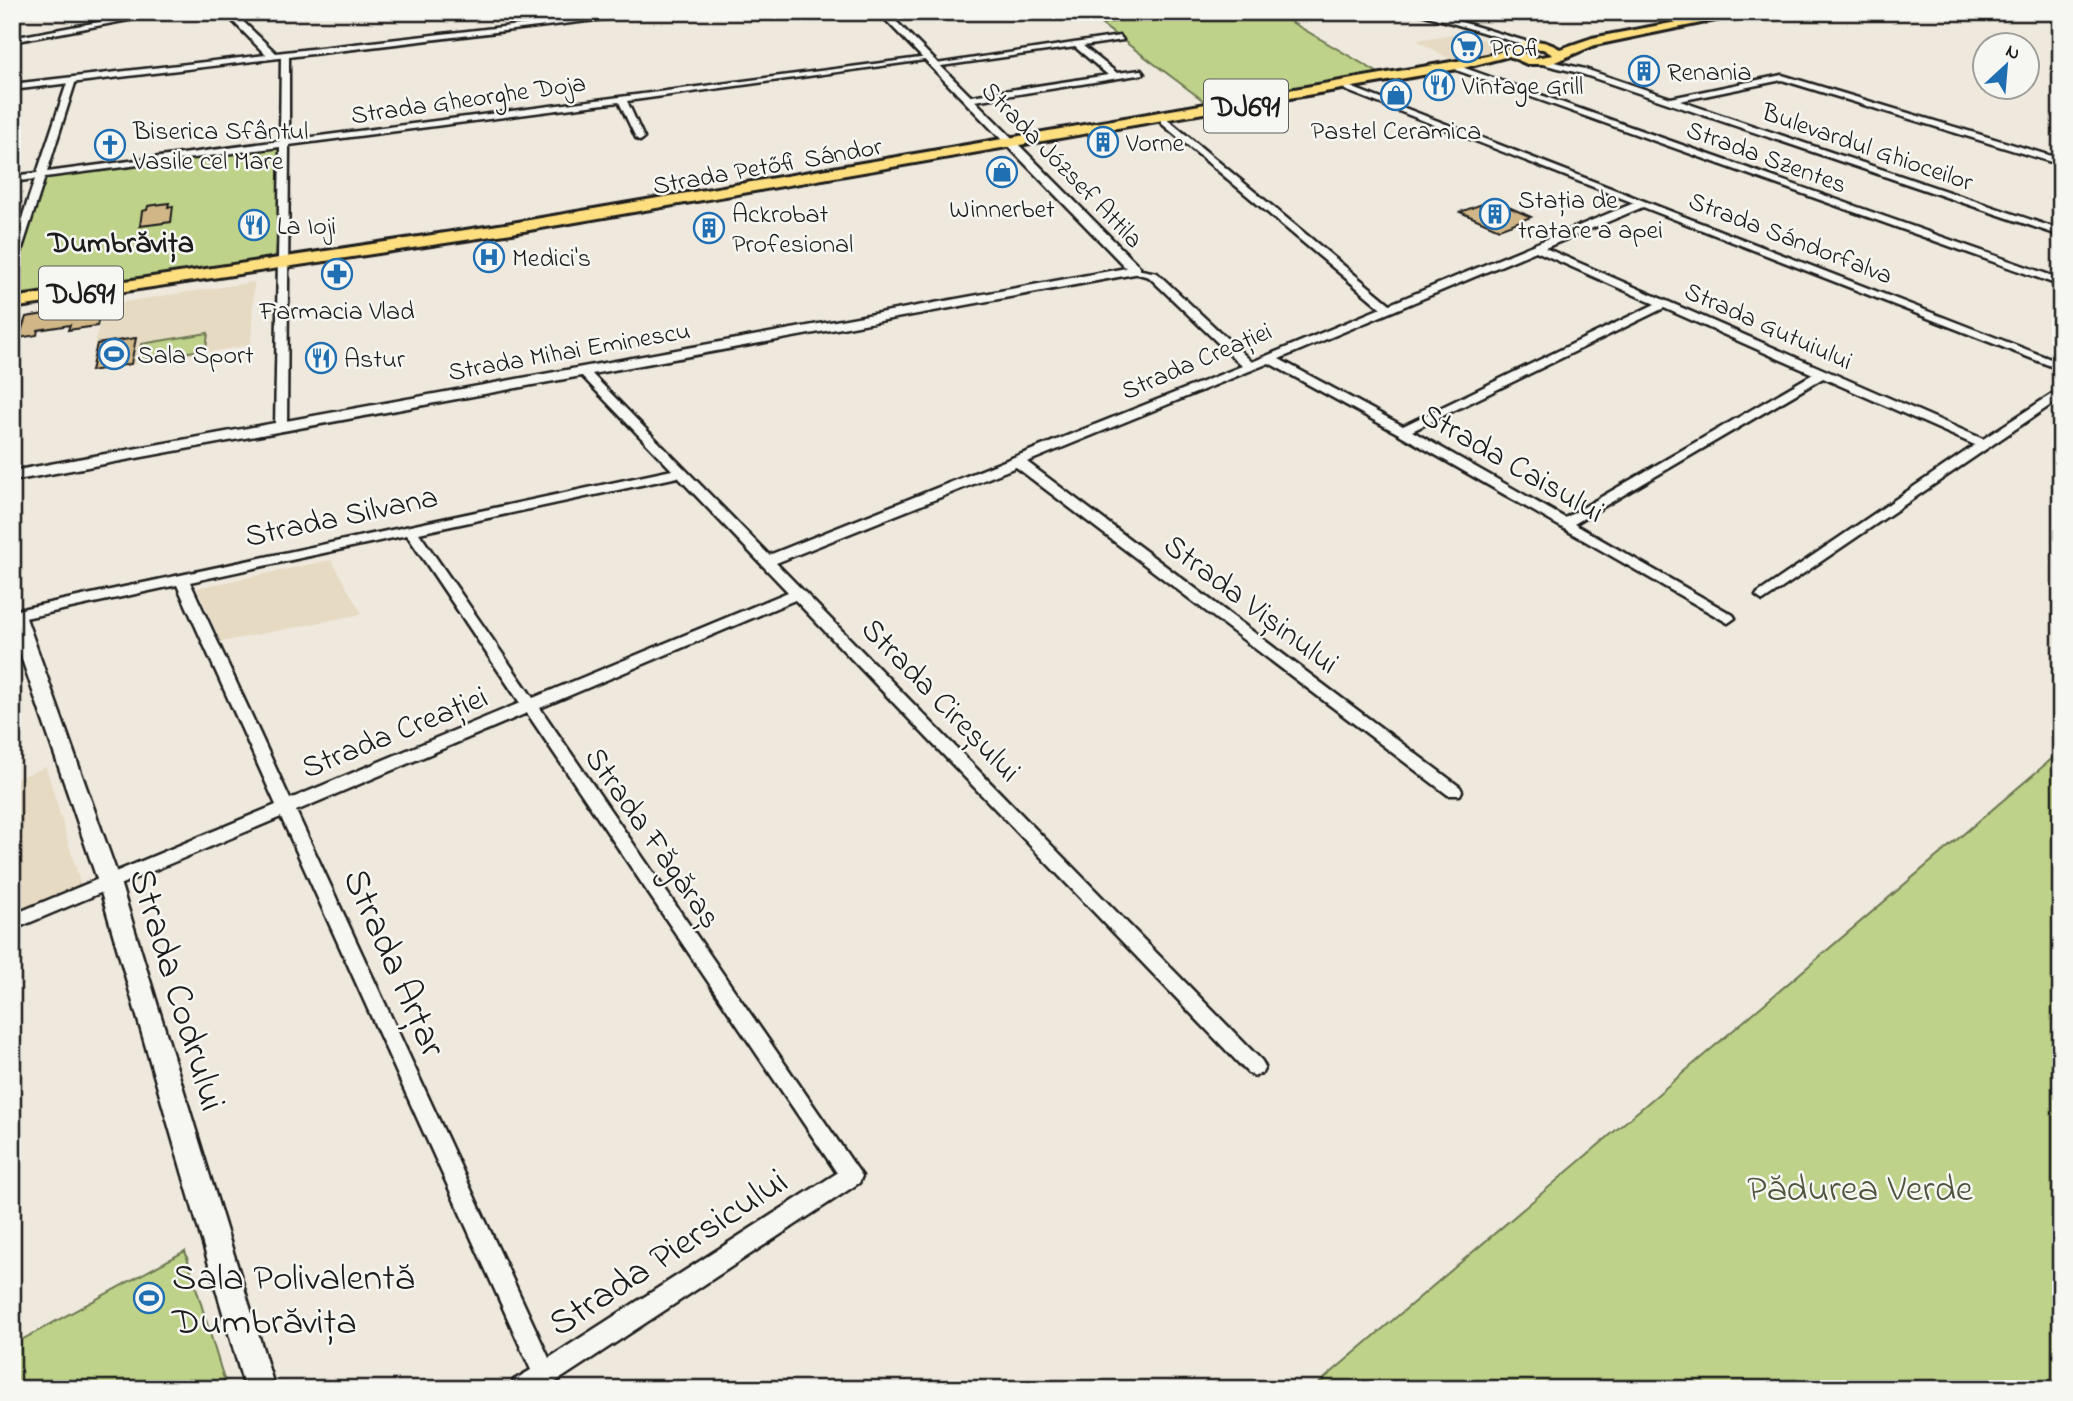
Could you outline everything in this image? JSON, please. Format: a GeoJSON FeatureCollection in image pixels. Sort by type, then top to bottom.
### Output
{"type":"FeatureCollection","features":[{"type":"Feature","properties":{"kind":"main road","name":"DJ691"},"geometry":{"type":"LineString","coordinates":[[1510,49],[1531,44],[1546,46],[1592,42],[1748,12]]}},
{"type":"Feature","properties":{"kind":"main road","name":"DJ691"},"geometry":{"type":"LineString","coordinates":[[1534,61],[1561,55],[1592,42]]}},
{"type":"Feature","properties":{"kind":"main road","name":"DJ691"},"geometry":{"type":"LineString","coordinates":[[1546,46],[1561,55]]}},
{"type":"Feature","properties":{"kind":"main road"},"geometry":{"type":"LineString","coordinates":[[1510,49],[1534,61]]}},
{"type":"Feature","properties":{"kind":"main road","name":"Strada Petőfi Sándor"},"geometry":{"type":"LineString","coordinates":[[1014,145],[1464,64],[1499,57],[1510,49]]}},
{"type":"Feature","properties":{"kind":"main road","name":"Strada Petőfi Sándor"},"geometry":{"type":"LineString","coordinates":[[12,309],[1164,121],[1506,60],[1534,61]]}},
{"type":"Feature","properties":{"kind":"main road","name":"Strada Petőfi Sándor"},"geometry":{"type":"LineString","coordinates":[[12,303],[283,265]]}},
{"type":"Feature","properties":{"kind":"street"},"geometry":{"type":"LineString","coordinates":[[12,40],[167,12]]}},
{"type":"Feature","properties":{"kind":"street"},"geometry":{"type":"LineString","coordinates":[[228,12],[274,58]]}},
{"type":"Feature","properties":{"kind":"street"},"geometry":{"type":"LineString","coordinates":[[12,87],[659,12]]}},
{"type":"Feature","properties":{"kind":"street","name":"Strada József Attila"},"geometry":{"type":"LineString","coordinates":[[883,12],[1135,270],[1153,275],[1249,366]]}},
{"type":"Feature","properties":{"kind":"street"},"geometry":{"type":"LineString","coordinates":[[1419,12],[1494,36],[1531,44]]}},
{"type":"Feature","properties":{"kind":"street"},"geometry":{"type":"LineString","coordinates":[[1494,36],[1510,49]]}},
{"type":"Feature","properties":{"kind":"street","name":"Strada Gheorghe Doja"},"geometry":{"type":"LineString","coordinates":[[12,179],[622,99],[1120,38]]}},
{"type":"Feature","properties":{"kind":"street"},"geometry":{"type":"LineString","coordinates":[[1076,44],[1115,76]]}},
{"type":"Feature","properties":{"kind":"street","name":"Bulevardul Ghioceilor"},"geometry":{"type":"LineString","coordinates":[[1561,55],[1581,71]]}},
{"type":"Feature","properties":{"kind":"street"},"geometry":{"type":"LineString","coordinates":[[281,427],[285,56]]}},
{"type":"Feature","properties":{"kind":"street","name":"Bulevardul Ghioceilor"},"geometry":{"type":"LineString","coordinates":[[1534,61],[1581,71],[2061,233]]}},
{"type":"Feature","properties":{"kind":"street","name":"Strada Szentes"},"geometry":{"type":"LineString","coordinates":[[1459,68],[2061,283]]}},
{"type":"Feature","properties":{"kind":"street"},"geometry":{"type":"LineString","coordinates":[[968,99],[1141,72]]}},
{"type":"Feature","properties":{"kind":"street"},"geometry":{"type":"LineString","coordinates":[[1670,102],[1782,77],[2061,162]]}},
{"type":"Feature","properties":{"kind":"street"},"geometry":{"type":"LineString","coordinates":[[12,264],[72,80]]}},
{"type":"Feature","properties":{"kind":"street","name":"Strada Sándorfalva"},"geometry":{"type":"LineString","coordinates":[[1349,88],[2061,367]]}},
{"type":"Feature","properties":{"kind":"street"},"geometry":{"type":"LineString","coordinates":[[622,99],[640,138]]}},
{"type":"Feature","properties":{"kind":"street"},"geometry":{"type":"LineString","coordinates":[[1164,121],[1388,308]]}},
{"type":"Feature","properties":{"kind":"street","name":"Strada Creației"},"geometry":{"type":"LineString","coordinates":[[768,561],[1643,203]]}},
{"type":"Feature","properties":{"kind":"street","name":"Strada Gutuiului"},"geometry":{"type":"LineString","coordinates":[[1537,248],[1983,444]]}},
{"type":"Feature","properties":{"kind":"street","name":"Strada Mihai Eminescu"},"geometry":{"type":"LineString","coordinates":[[12,476],[1135,270]]}},
{"type":"Feature","properties":{"kind":"street"},"geometry":{"type":"LineString","coordinates":[[1403,431],[1664,304]]}},
{"type":"Feature","properties":{"kind":"street","name":"Strada Caisului"},"geometry":{"type":"LineString","coordinates":[[1269,358],[1566,523],[1728,618]]}},
{"type":"Feature","properties":{"kind":"street","name":"Strada Cireșului"},"geometry":{"type":"LineString","coordinates":[[585,373],[1255,1067]]}},
{"type":"Feature","properties":{"kind":"street"},"geometry":{"type":"LineString","coordinates":[[1566,523],[1824,373]]}},
{"type":"Feature","properties":{"kind":"street"},"geometry":{"type":"LineString","coordinates":[[1763,596],[2061,392]]}},
{"type":"Feature","properties":{"kind":"street","name":"Strada Vișinului"},"geometry":{"type":"LineString","coordinates":[[1017,461],[1454,791]]}},
{"type":"Feature","properties":{"kind":"street","name":"Strada Silvana"},"geometry":{"type":"LineString","coordinates":[[14,615],[682,472]]}},
{"type":"Feature","properties":{"kind":"street","name":"Strada Făgăraș"},"geometry":{"type":"LineString","coordinates":[[410,530],[851,1176]]}},
{"type":"Feature","properties":{"kind":"street","name":"Strada Arțar"},"geometry":{"type":"LineString","coordinates":[[181,579],[545,1375]]}},
{"type":"Feature","properties":{"kind":"street","name":"Strada Creației"},"geometry":{"type":"LineString","coordinates":[[12,923],[799,593]]}},
{"type":"Feature","properties":{"kind":"street","name":"Strada Codrului"},"geometry":{"type":"LineString","coordinates":[[14,615],[109,882],[260,1389]]}},
{"type":"Feature","properties":{"kind":"street","name":"Strada Piersicului"},"geometry":{"type":"LineString","coordinates":[[523,1389],[851,1176]]}},
{"type":"Feature","properties":{"kind":"shaded area"},"geometry":{"type":"Polygon","coordinates":[[[1465,32],[1503,47],[1503,50],[1454,61],[1416,40],[1465,32]]]}},
{"type":"Feature","properties":{"kind":"shaded area"},"geometry":{"type":"Polygon","coordinates":[[[254,282],[251,345],[89,372],[103,305],[254,282]]]}},
{"type":"Feature","properties":{"kind":"shaded area"},"geometry":{"type":"Polygon","coordinates":[[[331,560],[362,614],[221,642],[197,588],[331,560]]]}},
{"type":"Feature","properties":{"kind":"shaded area"},"geometry":{"type":"Polygon","coordinates":[[[46,767],[81,885],[12,913],[12,780],[46,767]]]}},
{"type":"Feature","properties":{"kind":"green space"},"geometry":{"type":"Polygon","coordinates":[[[1170,12],[1274,12],[1380,74],[1208,104],[1101,24],[1170,12]]]}},
{"type":"Feature","properties":{"kind":"green space"},"geometry":{"type":"Polygon","coordinates":[[[284,144],[276,256],[272,260],[13,298],[12,288],[43,175],[284,144]]]}},
{"type":"Feature","properties":{"kind":"green space"},"geometry":{"type":"Polygon","coordinates":[[[208,333],[206,349],[139,361],[141,344],[208,333]]]}},
{"type":"Feature","properties":{"kind":"green space","name":"Pădurea Verde"},"geometry":{"type":"Polygon","coordinates":[[[2061,751],[2061,1389],[1312,1389],[2061,751]]]}},
{"type":"Feature","properties":{"kind":"green space","name":"Sala Polivalentă Dumbrăvița"},"geometry":{"type":"Polygon","coordinates":[[[185,1251],[227,1389],[12,1389],[12,1345],[185,1251]]]}},
{"type":"Feature","properties":{"kind":"building","name":"Stația de tratare a apei"},"geometry":{"type":"Polygon","coordinates":[[[1493,200],[1531,217],[1499,229],[1460,212],[1493,200]]]}},
{"type":"Feature","properties":{"kind":"building"},"geometry":{"type":"Polygon","coordinates":[[[169,203],[168,207],[173,206],[171,222],[140,226],[142,211],[147,210],[148,206],[169,203]]]}},
{"type":"Feature","properties":{"kind":"building"},"geometry":{"type":"Polygon","coordinates":[[[102,305],[97,326],[68,330],[70,325],[38,330],[37,335],[19,338],[26,317],[102,305]]]}},
{"type":"Feature","properties":{"kind":"building","name":"Sala Sport"},"geometry":{"type":"Polygon","coordinates":[[[136,338],[131,364],[91,371],[97,344],[136,338]]]}},
{"type":"Feature","properties":{"kind":"place","name":"Profi"},"geometry":{"type":"Point","coordinates":[1467,47]}},
{"type":"Feature","properties":{"kind":"place","name":"Renania"},"geometry":{"type":"Point","coordinates":[1644,71]}},
{"type":"Feature","properties":{"kind":"place","name":"Vintage Grill"},"geometry":{"type":"Point","coordinates":[1439,85]}},
{"type":"Feature","properties":{"kind":"place","name":"Pastel Ceramica"},"geometry":{"type":"Point","coordinates":[1396,95]}},
{"type":"Feature","properties":{"kind":"place","name":"Vorne"},"geometry":{"type":"Point","coordinates":[1103,142]}},
{"type":"Feature","properties":{"kind":"place","name":"Biserica Sfântul Vasile cel Mare"},"geometry":{"type":"Point","coordinates":[110,145]}},
{"type":"Feature","properties":{"kind":"place","name":"Winnerbet"},"geometry":{"type":"Point","coordinates":[1002,172]}},
{"type":"Feature","properties":{"kind":"place","name":"Stația de tratare a apei"},"geometry":{"type":"Point","coordinates":[1495,214]}},
{"type":"Feature","properties":{"kind":"place","name":"La Ioji"},"geometry":{"type":"Point","coordinates":[254,225]}},
{"type":"Feature","properties":{"kind":"place","name":"Ackrobat Profesional"},"geometry":{"type":"Point","coordinates":[709,228]}},
{"type":"Feature","properties":{"kind":"place","name":"Medici's"},"geometry":{"type":"Point","coordinates":[489,257]}},
{"type":"Feature","properties":{"kind":"place","name":"Farmacia Vlad"},"geometry":{"type":"Point","coordinates":[337,274]}},
{"type":"Feature","properties":{"kind":"place","name":"Sala Sport"},"geometry":{"type":"Point","coordinates":[114,354]}},
{"type":"Feature","properties":{"kind":"place","name":"Astur"},"geometry":{"type":"Point","coordinates":[321,358]}},
{"type":"Feature","properties":{"kind":"place","name":"Sala Polivalentă Dumbrăvița"},"geometry":{"type":"Point","coordinates":[149,1298]}},
{"type":"Feature","properties":{"kind":"district","name":"Dumbrăvița"},"geometry":{"type":"Point","coordinates":[121,242]}}]}
